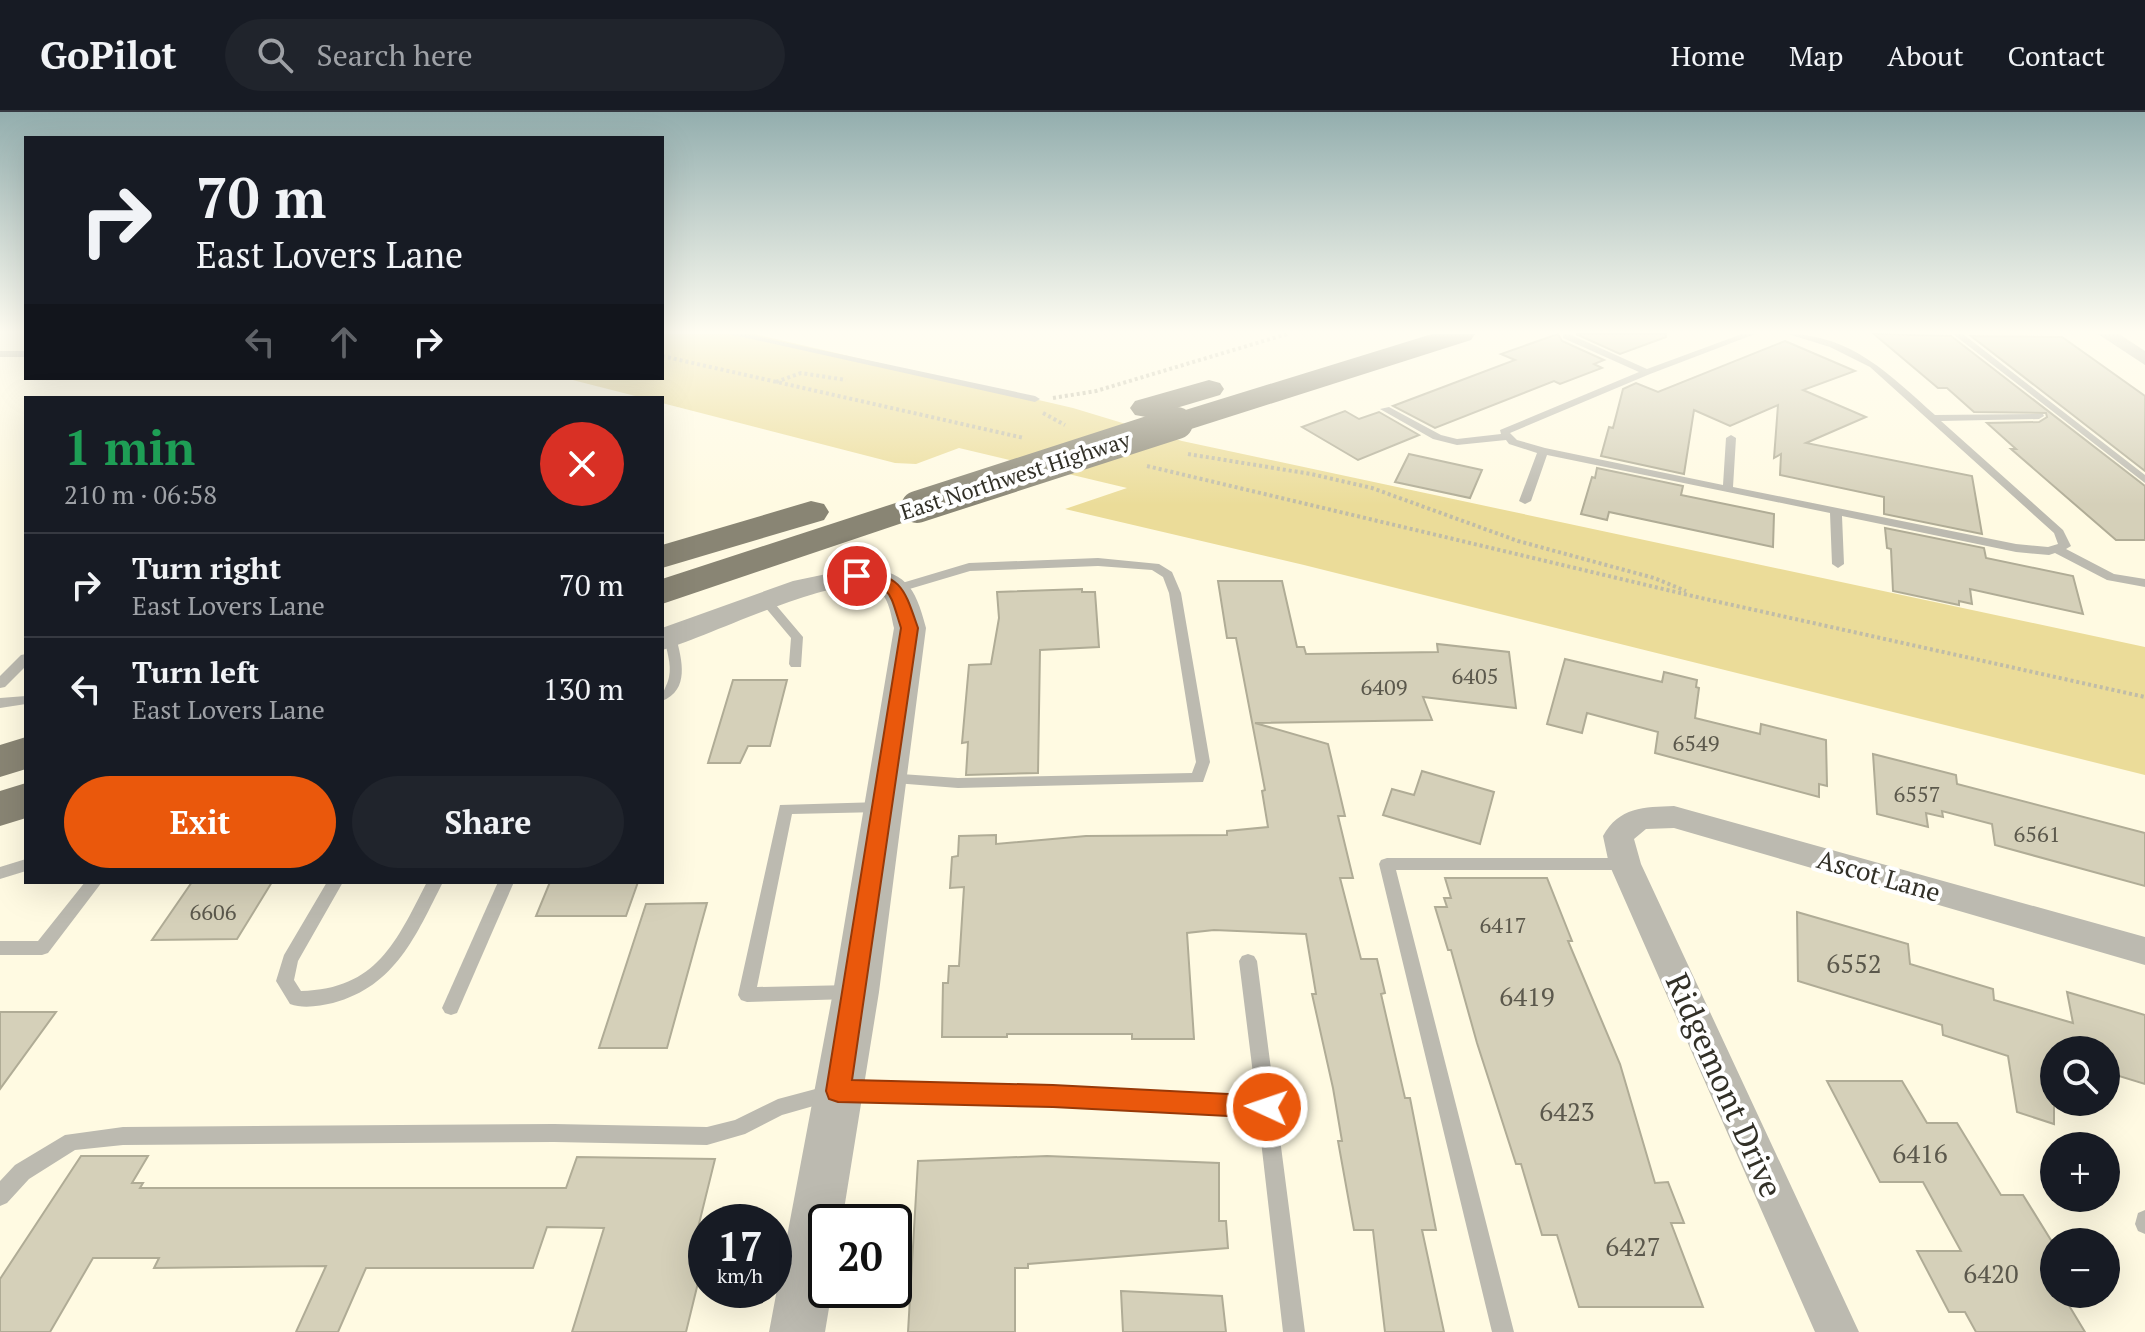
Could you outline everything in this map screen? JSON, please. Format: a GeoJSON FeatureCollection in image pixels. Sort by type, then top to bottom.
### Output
{"type":"FeatureCollection","features":[{"type":"Feature","properties":{"kind":"main road","name":"East Northwest Highway"},"geometry":{"type":"LineString","coordinates":[[664,591],[907,496],[1200,391]]}},
{"type":"Feature","properties":{"kind":"main road","name":"East Northwest Highway"},"geometry":{"type":"LineString","coordinates":[[664,557],[907,496],[1179,438],[1307,391]]}},
{"type":"Feature","properties":{"kind":"main road"},"geometry":{"type":"LineString","coordinates":[[0,761],[24,754]]}},
{"type":"Feature","properties":{"kind":"main road"},"geometry":{"type":"LineString","coordinates":[[0,809],[24,801]]}},
{"type":"Feature","properties":{"kind":"street"},"geometry":{"type":"LineString","coordinates":[[666,638],[766,601],[857,576],[879,578],[896,589],[910,628],[856,992],[797,1332]]}},
{"type":"Feature","properties":{"kind":"street","name":"Ascot Lane"},"geometry":{"type":"LineString","coordinates":[[1622,850],[1639,818],[1674,817],[2145,951]]}},
{"type":"Feature","properties":{"kind":"street","name":"Ridgemont Drive"},"geometry":{"type":"LineString","coordinates":[[1622,850],[1837,1332]]}},
{"type":"Feature","properties":{"kind":"lane"},"geometry":{"type":"LineString","coordinates":[[998,391],[1035,399]]}},
{"type":"Feature","properties":{"kind":"lane"},"geometry":{"type":"LineString","coordinates":[[1506,437],[1504,432],[1512,426],[1600,391]]}},
{"type":"Feature","properties":{"kind":"lane"},"geometry":{"type":"LineString","coordinates":[[1385,409],[1437,437],[1457,442],[1506,437],[1543,451],[2016,548],[2056,549],[2065,546],[2059,532],[1900,391]]}},
{"type":"Feature","properties":{"kind":"lane"},"geometry":{"type":"LineString","coordinates":[[2030,391],[2145,480]]}},
{"type":"Feature","properties":{"kind":"lane"},"geometry":{"type":"LineString","coordinates":[[1932,418],[2039,416]]}},
{"type":"Feature","properties":{"kind":"lane"},"geometry":{"type":"LineString","coordinates":[[1728,487],[1731,438]]}},
{"type":"Feature","properties":{"kind":"lane"},"geometry":{"type":"LineString","coordinates":[[1525,501],[1543,451]]}},
{"type":"Feature","properties":{"kind":"lane"},"geometry":{"type":"LineString","coordinates":[[1836,510],[1838,564]]}},
{"type":"Feature","properties":{"kind":"lane"},"geometry":{"type":"LineString","coordinates":[[2056,549],[2111,577],[2145,583]]}},
{"type":"Feature","properties":{"kind":"lane"},"geometry":{"type":"LineString","coordinates":[[856,992],[747,995],[785,809],[958,783],[1198,778],[1203,762],[1175,593],[1168,575],[1155,567],[1098,562],[969,567],[896,589]]}},
{"type":"Feature","properties":{"kind":"lane"},"geometry":{"type":"LineString","coordinates":[[766,601],[797,637],[796,664]]}},
{"type":"Feature","properties":{"kind":"lane"},"geometry":{"type":"LineString","coordinates":[[664,696],[672,690],[679,674],[666,638]]}},
{"type":"Feature","properties":{"kind":"lane"},"geometry":{"type":"LineString","coordinates":[[0,684],[24,660]]}},
{"type":"Feature","properties":{"kind":"lane"},"geometry":{"type":"LineString","coordinates":[[0,703],[24,700]]}},
{"type":"Feature","properties":{"kind":"lane"},"geometry":{"type":"LineString","coordinates":[[1503,1332],[1387,864],[1622,850]]}},
{"type":"Feature","properties":{"kind":"lane"},"geometry":{"type":"LineString","coordinates":[[0,873],[24,866]]}},
{"type":"Feature","properties":{"kind":"lane"},"geometry":{"type":"LineString","coordinates":[[0,948],[42,948],[92,884]]}},
{"type":"Feature","properties":{"kind":"lane"},"geometry":{"type":"LineString","coordinates":[[334,884],[290,960],[285,981],[296,999],[323,1001],[357,989],[386,967],[409,933],[434,884]]}},
{"type":"Feature","properties":{"kind":"lane"},"geometry":{"type":"LineString","coordinates":[[451,1008],[505,884]]}},
{"type":"Feature","properties":{"kind":"lane"},"geometry":{"type":"LineString","coordinates":[[1248,961],[1294,1332]]}},
{"type":"Feature","properties":{"kind":"lane"},"geometry":{"type":"LineString","coordinates":[[0,1196],[22,1172],[72,1141],[123,1136],[554,1133],[707,1136],[738,1128],[778,1108],[838,1091],[1053,1096],[1267,1107]]}},
{"type":"Feature","properties":{"kind":"path"},"geometry":{"type":"LineString","coordinates":[[816,391],[1028,439]]}},
{"type":"Feature","properties":{"kind":"path"},"geometry":{"type":"LineString","coordinates":[[1073,428],[1044,415],[1035,399],[1096,391]]}},
{"type":"Feature","properties":{"kind":"path"},"geometry":{"type":"LineString","coordinates":[[1179,438],[1372,488],[1518,541],[1654,578],[1701,598]]}},
{"type":"Feature","properties":{"kind":"path"},"geometry":{"type":"LineString","coordinates":[[1146,466],[1701,598],[2145,697]]}},
{"type":"Feature","properties":{"kind":"shaded area"},"geometry":{"type":"Polygon","coordinates":[[[615,391],[1000,391],[1073,408],[1182,441],[2145,647],[2145,775],[1304,565],[1065,509],[1127,488],[959,448],[916,464],[895,463],[664,404],[664,396],[635,396],[615,391]]]}},
{"type":"Feature","properties":{"kind":"building"},"geometry":{"type":"Polygon","coordinates":[[[1433,391],[1529,391],[1435,428],[1393,406],[1433,391]]]}},
{"type":"Feature","properties":{"kind":"building"},"geometry":{"type":"Polygon","coordinates":[[[1623,391],[1805,391],[1866,417],[1806,443],[1972,476],[1982,534],[1884,514],[1884,497],[1780,475],[1781,454],[1774,458],[1778,405],[1730,426],[1694,410],[1684,474],[1601,456],[1609,427],[1613,428],[1623,391]]]}},
{"type":"Feature","properties":{"kind":"building"},"geometry":{"type":"Polygon","coordinates":[[[1950,391],[2022,391],[2145,486],[2145,540],[2116,540],[2011,449],[2016,449],[1987,423],[2039,422],[2047,417],[2046,413],[1974,412],[1950,391]]]}},
{"type":"Feature","properties":{"kind":"building"},"geometry":{"type":"Polygon","coordinates":[[[2042,391],[2138,391],[2145,396],[2145,471],[2042,391]]]}},
{"type":"Feature","properties":{"kind":"building"},"geometry":{"type":"Polygon","coordinates":[[[1345,411],[1359,419],[1379,412],[1419,435],[1358,460],[1302,427],[1345,411]]]}},
{"type":"Feature","properties":{"kind":"building"},"geometry":{"type":"Polygon","coordinates":[[[1409,454],[1482,470],[1470,498],[1395,482],[1409,454]]]}},
{"type":"Feature","properties":{"kind":"building"},"geometry":{"type":"Polygon","coordinates":[[[1597,468],[1683,486],[1681,495],[1774,514],[1773,547],[1609,512],[1607,520],[1581,514],[1597,468]]]}},
{"type":"Feature","properties":{"kind":"building"},"geometry":{"type":"Polygon","coordinates":[[[1885,528],[1984,548],[1986,558],[2073,576],[2083,614],[1970,589],[1972,604],[1959,601],[1959,605],[1893,591],[1891,549],[1887,548],[1885,528]]]}},
{"type":"Feature","properties":{"kind":"building"},"geometry":{"type":"Polygon","coordinates":[[[1218,581],[1282,581],[1297,647],[1304,647],[1306,654],[1438,652],[1437,644],[1509,652],[1516,708],[1423,697],[1432,720],[1255,723],[1328,744],[1345,816],[1338,816],[1353,878],[1340,878],[1361,959],[1377,959],[1385,993],[1381,994],[1405,1098],[1410,1098],[1436,1230],[1422,1230],[1444,1332],[1385,1332],[1373,1230],[1354,1230],[1338,1141],[1342,1141],[1333,1088],[1312,994],[1316,994],[1306,934],[1214,930],[1187,933],[1194,1039],[1132,1039],[1132,1034],[942,1037],[943,983],[948,983],[949,966],[959,966],[964,887],[950,888],[952,857],[958,856],[959,836],[996,835],[996,844],[1086,836],[1227,835],[1227,831],[1268,827],[1262,791],[1265,790],[1236,638],[1227,638],[1218,581]]]}},
{"type":"Feature","properties":{"kind":"building"},"geometry":{"type":"Polygon","coordinates":[[[1082,589],[1082,592],[1095,592],[1099,647],[1040,650],[1038,773],[966,775],[968,742],[962,743],[969,665],[991,664],[999,618],[997,592],[1082,589]]]}},
{"type":"Feature","properties":{"kind":"building"},"geometry":{"type":"Polygon","coordinates":[[[1565,659],[1662,682],[1664,672],[1697,680],[1696,687],[1699,688],[1695,718],[1760,734],[1761,724],[1826,740],[1827,786],[1819,784],[1819,797],[1655,753],[1658,732],[1587,713],[1582,733],[1547,724],[1565,659]]]}},
{"type":"Feature","properties":{"kind":"building"},"geometry":{"type":"Polygon","coordinates":[[[733,680],[787,680],[770,746],[748,746],[740,763],[708,763],[733,680]]]}},
{"type":"Feature","properties":{"kind":"building"},"geometry":{"type":"Polygon","coordinates":[[[1873,754],[1956,775],[1957,784],[2145,833],[2145,886],[1995,845],[1992,824],[1942,811],[1943,817],[1926,813],[1928,827],[1877,814],[1873,754]]]}},
{"type":"Feature","properties":{"kind":"building"},"geometry":{"type":"Polygon","coordinates":[[[1422,771],[1494,792],[1480,844],[1383,815],[1392,789],[1414,795],[1422,771]]]}},
{"type":"Feature","properties":{"kind":"building"},"geometry":{"type":"Polygon","coordinates":[[[1445,878],[1547,878],[1572,941],[1568,941],[1620,1064],[1655,1183],[1668,1182],[1684,1223],[1671,1223],[1703,1307],[1579,1307],[1557,1235],[1542,1235],[1521,1164],[1516,1164],[1477,1043],[1451,950],[1448,950],[1435,907],[1447,907],[1444,898],[1451,898],[1445,878]]]}},
{"type":"Feature","properties":{"kind":"building"},"geometry":{"type":"Polygon","coordinates":[[[191,884],[271,884],[237,939],[152,940],[191,884]]]}},
{"type":"Feature","properties":{"kind":"building"},"geometry":{"type":"Polygon","coordinates":[[[549,884],[637,884],[626,916],[536,916],[549,884]]]}},
{"type":"Feature","properties":{"kind":"building"},"geometry":{"type":"Polygon","coordinates":[[[707,903],[667,1048],[599,1048],[646,904],[707,903]]]}},
{"type":"Feature","properties":{"kind":"building"},"geometry":{"type":"Polygon","coordinates":[[[1797,912],[1908,944],[1910,964],[1993,989],[1994,1000],[2073,1023],[2067,992],[2145,1015],[2145,1084],[2120,1076],[2120,1036],[2040,1036],[2040,1116],[2054,1116],[2054,1124],[2017,1112],[2008,1056],[1943,1035],[1942,1025],[1798,981],[1797,912]]]}},
{"type":"Feature","properties":{"kind":"building"},"geometry":{"type":"Polygon","coordinates":[[[0,1012],[56,1012],[0,1089],[0,1012]]]}},
{"type":"Feature","properties":{"kind":"building"},"geometry":{"type":"Polygon","coordinates":[[[1827,1081],[1902,1081],[1927,1123],[1957,1123],[2001,1195],[2023,1195],[2043,1228],[2040,1228],[2040,1308],[2070,1308],[2085,1332],[1976,1332],[1965,1312],[1949,1312],[1917,1251],[1961,1251],[1923,1182],[1880,1182],[1827,1081]]]}},
{"type":"Feature","properties":{"kind":"building"},"geometry":{"type":"Polygon","coordinates":[[[81,1156],[148,1156],[132,1183],[143,1183],[140,1188],[566,1188],[577,1157],[715,1159],[704,1204],[688,1204],[688,1308],[692,1308],[686,1332],[572,1332],[604,1228],[547,1227],[533,1268],[366,1268],[338,1332],[296,1332],[326,1266],[154,1268],[159,1258],[93,1258],[50,1332],[0,1332],[0,1279],[81,1156]]]}},
{"type":"Feature","properties":{"kind":"building"},"geometry":{"type":"Polygon","coordinates":[[[1047,1156],[1219,1163],[1219,1221],[1226,1221],[1228,1248],[1028,1264],[1028,1268],[1015,1268],[1015,1332],[908,1332],[909,1308],[912,1308],[918,1161],[1047,1156]]]}},
{"type":"Feature","properties":{"kind":"building"},"geometry":{"type":"Polygon","coordinates":[[[1121,1291],[1222,1296],[1226,1332],[1123,1332],[1121,1291]]]}},
{"type":"Feature","properties":{"kind":"route"},"geometry":{"type":"LineString","coordinates":[[857,576],[879,578],[896,589],[904,604],[910,628],[856,992],[838,1091],[1053,1096],[1267,1107]]}}]}
